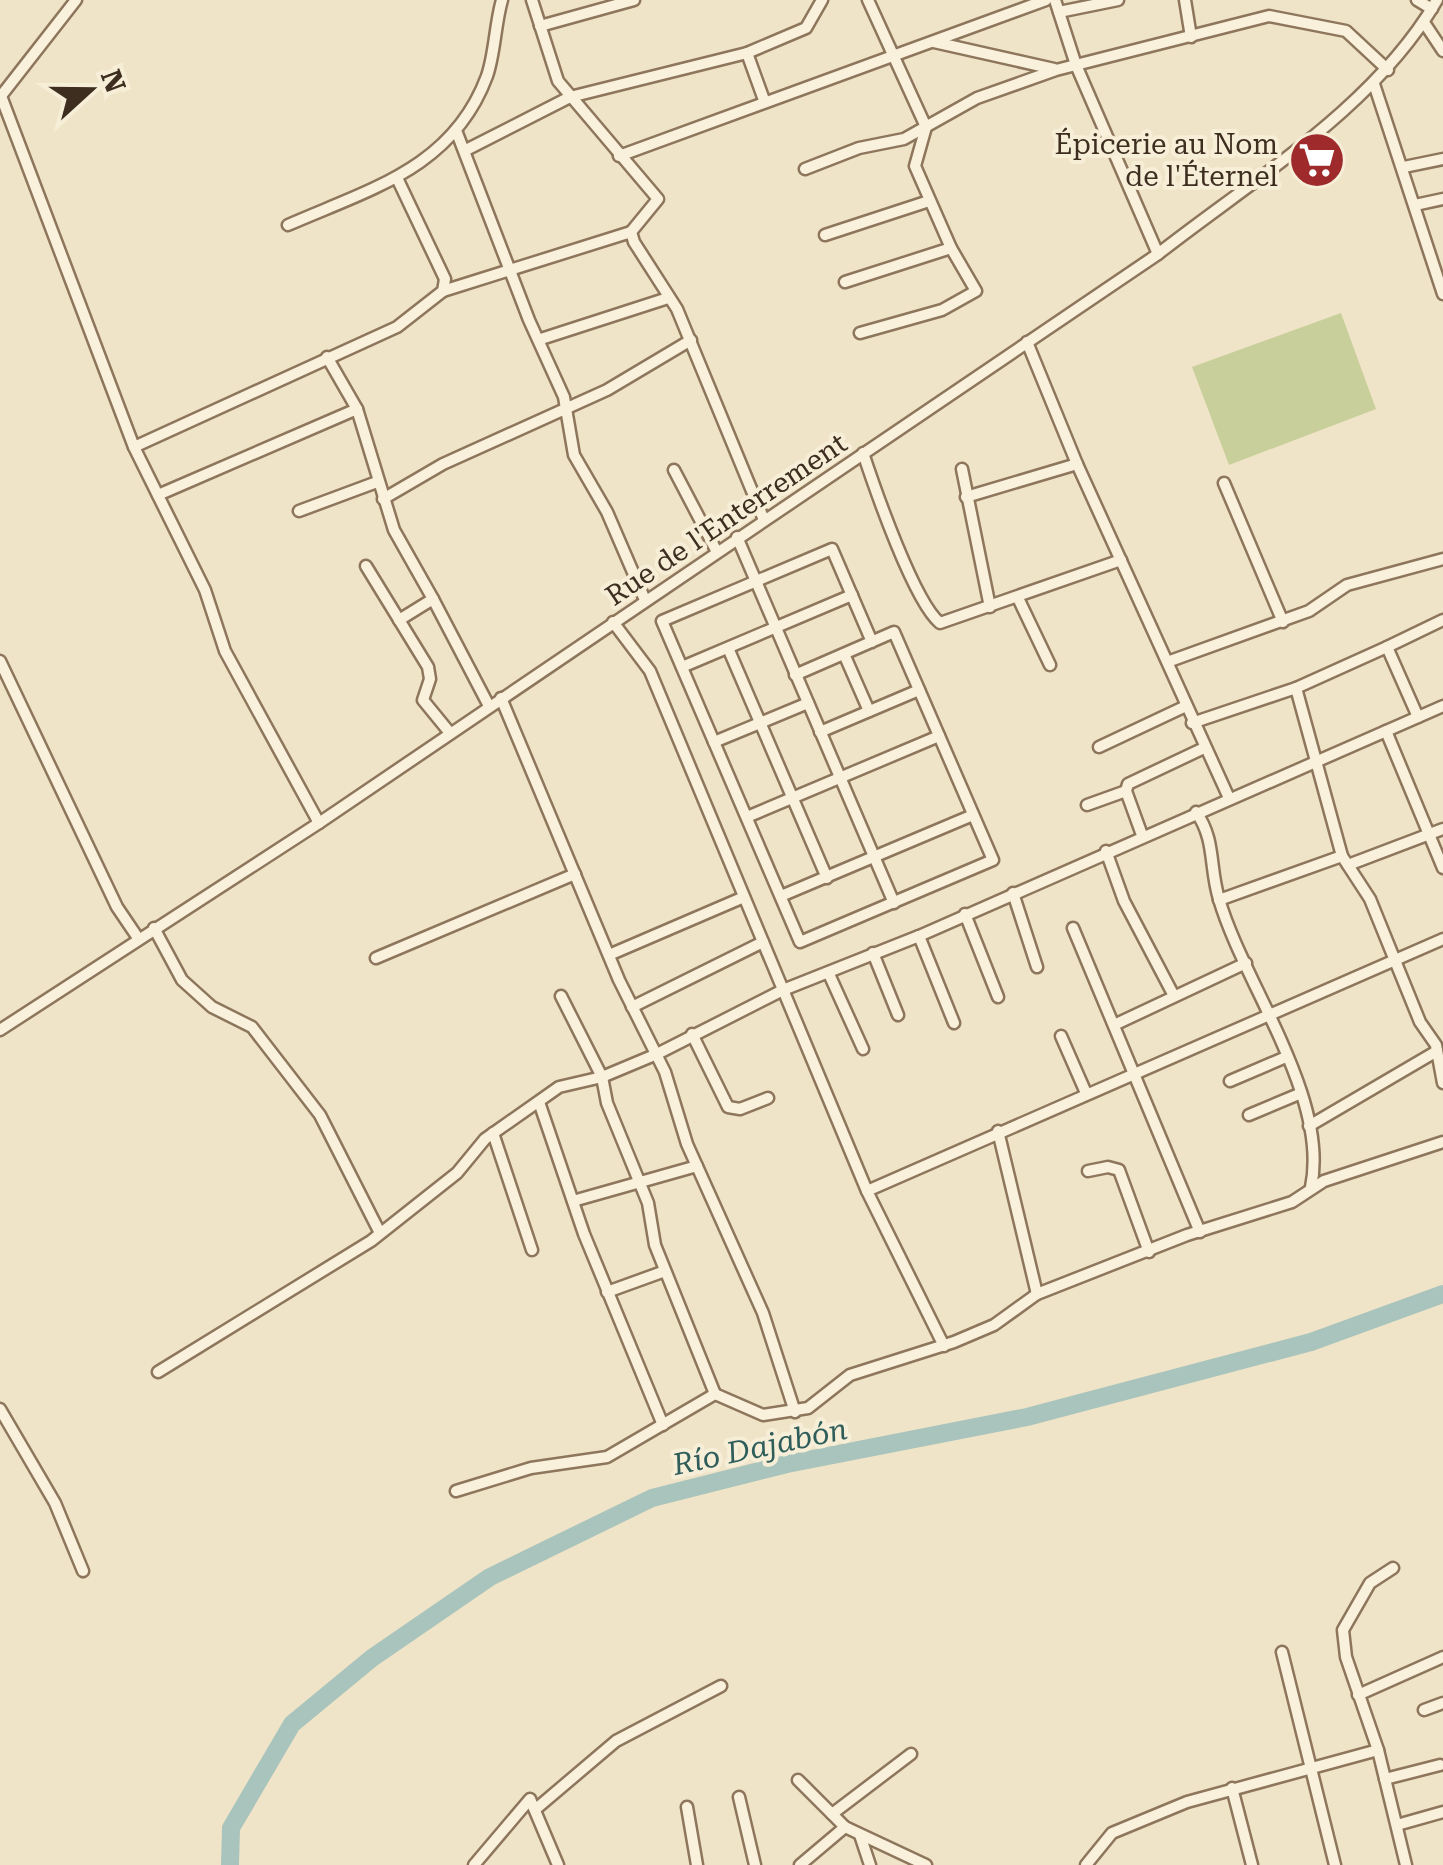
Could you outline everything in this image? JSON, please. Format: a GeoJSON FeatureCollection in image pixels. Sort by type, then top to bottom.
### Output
{"type":"FeatureCollection","features":[{"type":"Feature","properties":{"kind":"street"},"geometry":{"type":"LineString","coordinates":[[76,0],[1,96],[134,447],[205,590],[224,651],[319,823]]}},
{"type":"Feature","properties":{"kind":"street"},"geometry":{"type":"LineString","coordinates":[[288,225],[397,178],[458,133],[488,74],[502,0]]}},
{"type":"Feature","properties":{"kind":"street"},"geometry":{"type":"LineString","coordinates":[[134,447],[397,326],[443,291],[632,232],[658,200],[558,81],[532,0]]}},
{"type":"Feature","properties":{"kind":"street"},"geometry":{"type":"LineString","coordinates":[[540,26],[634,0]]}},
{"type":"Feature","properties":{"kind":"street"},"geometry":{"type":"LineString","coordinates":[[466,150],[570,97],[747,52],[806,28],[822,0]]}},
{"type":"Feature","properties":{"kind":"street"},"geometry":{"type":"LineString","coordinates":[[860,333],[942,310],[976,291],[951,248],[915,166],[926,127],[868,0]]}},
{"type":"Feature","properties":{"kind":"street"},"geometry":{"type":"LineString","coordinates":[[620,156],[764,100],[1046,0]]}},
{"type":"Feature","properties":{"kind":"street"},"geometry":{"type":"LineString","coordinates":[[1118,0],[1057,6],[1076,65],[1158,254]]}},
{"type":"Feature","properties":{"kind":"street"},"geometry":{"type":"LineString","coordinates":[[1186,0],[1191,37]]}},
{"type":"Feature","properties":{"kind":"street"},"geometry":{"type":"LineString","coordinates":[[1278,16],[1281,0]]}},
{"type":"Feature","properties":{"kind":"street"},"geometry":{"type":"LineString","coordinates":[[1417,0],[1435,4]]}},
{"type":"Feature","properties":{"kind":"street","name":"Rue de l'Enterrement"},"geometry":{"type":"LineString","coordinates":[[0,1030],[319,823],[1158,254],[1374,84],[1425,24],[1435,4]]}},
{"type":"Feature","properties":{"kind":"street"},"geometry":{"type":"LineString","coordinates":[[805,169],[859,148],[904,139],[977,98],[1056,70],[1278,16],[1346,31],[1388,70]]}},
{"type":"Feature","properties":{"kind":"street"},"geometry":{"type":"LineString","coordinates":[[1425,24],[1443,51]]}},
{"type":"Feature","properties":{"kind":"street"},"geometry":{"type":"LineString","coordinates":[[933,41],[1056,70]]}},
{"type":"Feature","properties":{"kind":"street"},"geometry":{"type":"LineString","coordinates":[[747,52],[764,100]]}},
{"type":"Feature","properties":{"kind":"street"},"geometry":{"type":"LineString","coordinates":[[1374,84],[1438,261],[1443,294]]}},
{"type":"Feature","properties":{"kind":"street"},"geometry":{"type":"LineString","coordinates":[[458,133],[567,411],[574,455],[607,512],[645,600]]}},
{"type":"Feature","properties":{"kind":"street"},"geometry":{"type":"LineString","coordinates":[[1404,167],[1443,159]]}},
{"type":"Feature","properties":{"kind":"street"},"geometry":{"type":"LineString","coordinates":[[397,178],[445,279],[443,291]]}},
{"type":"Feature","properties":{"kind":"street"},"geometry":{"type":"LineString","coordinates":[[1415,205],[1443,199]]}},
{"type":"Feature","properties":{"kind":"street"},"geometry":{"type":"LineString","coordinates":[[825,234],[929,201]]}},
{"type":"Feature","properties":{"kind":"street"},"geometry":{"type":"LineString","coordinates":[[632,232],[691,340],[764,520]]}},
{"type":"Feature","properties":{"kind":"street"},"geometry":{"type":"LineString","coordinates":[[846,282],[951,248]]}},
{"type":"Feature","properties":{"kind":"street"},"geometry":{"type":"LineString","coordinates":[[541,339],[668,298]]}},
{"type":"Feature","properties":{"kind":"street"},"geometry":{"type":"LineString","coordinates":[[383,499],[472,450],[567,411],[691,340]]}},
{"type":"Feature","properties":{"kind":"street"},"geometry":{"type":"LineString","coordinates":[[1027,342],[1077,464],[1170,661],[1192,723],[1228,798]]}},
{"type":"Feature","properties":{"kind":"street"},"geometry":{"type":"LineString","coordinates":[[326,357],[357,409],[394,530],[489,706]]}},
{"type":"Feature","properties":{"kind":"street"},"geometry":{"type":"LineString","coordinates":[[158,495],[357,409]]}},
{"type":"Feature","properties":{"kind":"street"},"geometry":{"type":"LineString","coordinates":[[863,453],[876,494],[931,616],[940,623],[1120,560]]}},
{"type":"Feature","properties":{"kind":"street"},"geometry":{"type":"LineString","coordinates":[[966,497],[1077,464]]}},
{"type":"Feature","properties":{"kind":"street"},"geometry":{"type":"LineString","coordinates":[[962,469],[990,607]]}},
{"type":"Feature","properties":{"kind":"street"},"geometry":{"type":"LineString","coordinates":[[674,470],[717,552]]}},
{"type":"Feature","properties":{"kind":"street"},"geometry":{"type":"LineString","coordinates":[[299,512],[377,482]]}},
{"type":"Feature","properties":{"kind":"street"},"geometry":{"type":"LineString","coordinates":[[1224,483],[1284,622]]}},
{"type":"Feature","properties":{"kind":"street"},"geometry":{"type":"LineString","coordinates":[[737,538],[894,903]]}},
{"type":"Feature","properties":{"kind":"street"},"geometry":{"type":"LineString","coordinates":[[795,675],[872,642],[894,632],[993,860],[800,942],[662,621],[832,550],[872,642]]}},
{"type":"Feature","properties":{"kind":"street"},"geometry":{"type":"LineString","coordinates":[[1170,661],[1284,622],[1310,610],[1347,584],[1443,558]]}},
{"type":"Feature","properties":{"kind":"street"},"geometry":{"type":"LineString","coordinates":[[366,566],[428,668],[430,679],[423,700],[450,733]]}},
{"type":"Feature","properties":{"kind":"street"},"geometry":{"type":"LineString","coordinates":[[682,667],[852,595]]}},
{"type":"Feature","properties":{"kind":"street"},"geometry":{"type":"LineString","coordinates":[[1018,598],[1050,665]]}},
{"type":"Feature","properties":{"kind":"street"},"geometry":{"type":"LineString","coordinates":[[399,620],[433,599]]}},
{"type":"Feature","properties":{"kind":"street"},"geometry":{"type":"LineString","coordinates":[[1192,723],[1296,688],[1443,620]]}},
{"type":"Feature","properties":{"kind":"street"},"geometry":{"type":"LineString","coordinates":[[613,622],[650,671],[867,1191],[944,1346]]}},
{"type":"Feature","properties":{"kind":"street"},"geometry":{"type":"LineString","coordinates":[[1387,647],[1418,717]]}},
{"type":"Feature","properties":{"kind":"street"},"geometry":{"type":"LineString","coordinates":[[728,648],[827,878]]}},
{"type":"Feature","properties":{"kind":"street"},"geometry":{"type":"LineString","coordinates":[[844,654],[869,711]]}},
{"type":"Feature","properties":{"kind":"street"},"geometry":{"type":"LineString","coordinates":[[0,661],[117,907],[138,938]]}},
{"type":"Feature","properties":{"kind":"street"},"geometry":{"type":"LineString","coordinates":[[1296,688],[1345,860],[1370,900],[1437,1051],[1443,1083]]}},
{"type":"Feature","properties":{"kind":"street"},"geometry":{"type":"LineString","coordinates":[[820,732],[919,690]]}},
{"type":"Feature","properties":{"kind":"street"},"geometry":{"type":"LineString","coordinates":[[501,698],[609,955],[657,1054],[697,1166],[763,1313],[796,1412]]}},
{"type":"Feature","properties":{"kind":"street"},"geometry":{"type":"LineString","coordinates":[[714,742],[808,703]]}},
{"type":"Feature","properties":{"kind":"street"},"geometry":{"type":"LineString","coordinates":[[1099,747],[1186,706]]}},
{"type":"Feature","properties":{"kind":"street"},"geometry":{"type":"LineString","coordinates":[[158,1372],[380,1233],[457,1173],[493,1133],[559,1087],[602,1077],[657,1054],[783,990],[919,936],[1106,850],[1316,764],[1443,706]]}},
{"type":"Feature","properties":{"kind":"street"},"geometry":{"type":"LineString","coordinates":[[1386,731],[1443,868]]}},
{"type":"Feature","properties":{"kind":"street"},"geometry":{"type":"LineString","coordinates":[[747,818],[939,736]]}},
{"type":"Feature","properties":{"kind":"street"},"geometry":{"type":"LineString","coordinates":[[1142,835],[1126,791],[1128,784],[1204,748]]}},
{"type":"Feature","properties":{"kind":"street"},"geometry":{"type":"LineString","coordinates":[[1087,805],[1126,791]]}},
{"type":"Feature","properties":{"kind":"street"},"geometry":{"type":"LineString","coordinates":[[1196,812],[1210,835],[1219,900],[1270,1012],[1309,1126],[1314,1161],[1311,1187]]}},
{"type":"Feature","properties":{"kind":"street"},"geometry":{"type":"LineString","coordinates":[[780,896],[973,814]]}},
{"type":"Feature","properties":{"kind":"street"},"geometry":{"type":"LineString","coordinates":[[1219,900],[1443,829]]}},
{"type":"Feature","properties":{"kind":"street"},"geometry":{"type":"LineString","coordinates":[[1106,850],[1124,901],[1174,996]]}},
{"type":"Feature","properties":{"kind":"street"},"geometry":{"type":"LineString","coordinates":[[376,958],[575,874]]}},
{"type":"Feature","properties":{"kind":"street"},"geometry":{"type":"LineString","coordinates":[[1013,893],[1037,968]]}},
{"type":"Feature","properties":{"kind":"street"},"geometry":{"type":"LineString","coordinates":[[609,955],[744,897]]}},
{"type":"Feature","properties":{"kind":"street"},"geometry":{"type":"LineString","coordinates":[[965,914],[998,997]]}},
{"type":"Feature","properties":{"kind":"street"},"geometry":{"type":"LineString","coordinates":[[154,928],[182,980],[212,1007],[252,1028],[320,1114],[380,1233]]}},
{"type":"Feature","properties":{"kind":"street"},"geometry":{"type":"LineString","coordinates":[[1072,928],[1136,1072],[1200,1232]]}},
{"type":"Feature","properties":{"kind":"street"},"geometry":{"type":"LineString","coordinates":[[919,936],[954,1023]]}},
{"type":"Feature","properties":{"kind":"street"},"geometry":{"type":"LineString","coordinates":[[867,1191],[1270,1012],[1443,940]]}},
{"type":"Feature","properties":{"kind":"street"},"geometry":{"type":"LineString","coordinates":[[632,1007],[763,942]]}},
{"type":"Feature","properties":{"kind":"street"},"geometry":{"type":"LineString","coordinates":[[872,953],[898,1015]]}},
{"type":"Feature","properties":{"kind":"street"},"geometry":{"type":"LineString","coordinates":[[1114,1025],[1246,963]]}},
{"type":"Feature","properties":{"kind":"street"},"geometry":{"type":"LineString","coordinates":[[828,974],[863,1049]]}},
{"type":"Feature","properties":{"kind":"street"},"geometry":{"type":"LineString","coordinates":[[561,996],[602,1077],[607,1103],[640,1183],[665,1271],[714,1394],[747,1411],[796,1412],[808,1408],[859,1371],[944,1346],[994,1324],[1038,1294],[1200,1232],[1292,1202],[1311,1187],[1443,1142]]}},
{"type":"Feature","properties":{"kind":"street"},"geometry":{"type":"LineString","coordinates":[[692,1034],[728,1106],[740,1109],[768,1098]]}},
{"type":"Feature","properties":{"kind":"street"},"geometry":{"type":"LineString","coordinates":[[1061,1036],[1086,1094]]}},
{"type":"Feature","properties":{"kind":"street"},"geometry":{"type":"LineString","coordinates":[[1309,1126],[1437,1051]]}},
{"type":"Feature","properties":{"kind":"street"},"geometry":{"type":"LineString","coordinates":[[1230,1081],[1286,1057]]}},
{"type":"Feature","properties":{"kind":"street"},"geometry":{"type":"LineString","coordinates":[[1248,1115],[1298,1094]]}},
{"type":"Feature","properties":{"kind":"street"},"geometry":{"type":"LineString","coordinates":[[539,1102],[607,1292],[663,1425]]}},
{"type":"Feature","properties":{"kind":"street"},"geometry":{"type":"LineString","coordinates":[[998,1131],[1038,1294]]}},
{"type":"Feature","properties":{"kind":"street"},"geometry":{"type":"LineString","coordinates":[[493,1133],[532,1250]]}},
{"type":"Feature","properties":{"kind":"street"},"geometry":{"type":"LineString","coordinates":[[573,1201],[697,1166]]}},
{"type":"Feature","properties":{"kind":"street"},"geometry":{"type":"LineString","coordinates":[[1088,1171],[1108,1167],[1119,1170],[1149,1252]]}},
{"type":"Feature","properties":{"kind":"street"},"geometry":{"type":"LineString","coordinates":[[607,1292],[665,1271]]}},
{"type":"Feature","properties":{"kind":"street"},"geometry":{"type":"LineString","coordinates":[[456,1491],[531,1468],[607,1456],[714,1394]]}},
{"type":"Feature","properties":{"kind":"street"},"geometry":{"type":"LineString","coordinates":[[0,1408],[54,1503],[83,1571]]}},
{"type":"Feature","properties":{"kind":"street"},"geometry":{"type":"LineString","coordinates":[[1393,1568],[1370,1583],[1343,1630],[1406,1865]]}},
{"type":"Feature","properties":{"kind":"street"},"geometry":{"type":"LineString","coordinates":[[1282,1652],[1335,1865]]}},
{"type":"Feature","properties":{"kind":"street"},"geometry":{"type":"LineString","coordinates":[[1358,1695],[1443,1657]]}},
{"type":"Feature","properties":{"kind":"street"},"geometry":{"type":"LineString","coordinates":[[537,1808],[616,1741],[721,1686]]}},
{"type":"Feature","properties":{"kind":"street"},"geometry":{"type":"LineString","coordinates":[[1424,1710],[1443,1703]]}},
{"type":"Feature","properties":{"kind":"street"},"geometry":{"type":"LineString","coordinates":[[1086,1865],[1112,1833],[1232,1788],[1378,1750]]}},
{"type":"Feature","properties":{"kind":"street"},"geometry":{"type":"LineString","coordinates":[[832,1814],[911,1754]]}},
{"type":"Feature","properties":{"kind":"street"},"geometry":{"type":"LineString","coordinates":[[1385,1779],[1440,1765]]}},
{"type":"Feature","properties":{"kind":"street"},"geometry":{"type":"LineString","coordinates":[[798,1780],[846,1827],[926,1865]]}},
{"type":"Feature","properties":{"kind":"street"},"geometry":{"type":"LineString","coordinates":[[1232,1788],[1252,1865]]}},
{"type":"Feature","properties":{"kind":"street"},"geometry":{"type":"LineString","coordinates":[[738,1796],[755,1865]]}},
{"type":"Feature","properties":{"kind":"street"},"geometry":{"type":"LineString","coordinates":[[474,1865],[527,1800],[537,1808],[558,1865]]}},
{"type":"Feature","properties":{"kind":"street"},"geometry":{"type":"LineString","coordinates":[[687,1807],[697,1865]]}},
{"type":"Feature","properties":{"kind":"street"},"geometry":{"type":"LineString","coordinates":[[1397,1825],[1443,1812]]}},
{"type":"Feature","properties":{"kind":"street"},"geometry":{"type":"LineString","coordinates":[[800,1865],[846,1827]]}},
{"type":"Feature","properties":{"kind":"street"},"geometry":{"type":"LineString","coordinates":[[860,1835],[870,1865]]}},
{"type":"Feature","properties":{"kind":"green space"},"geometry":{"type":"Polygon","coordinates":[[[1341,313],[1376,409],[1229,465],[1192,367],[1341,313]]]}},
{"type":"Feature","properties":{"kind":"waterway","name":"Río Dajabón"},"geometry":{"type":"LineString","coordinates":[[230,1865],[231,1828],[292,1724],[372,1658],[490,1577],[652,1498],[787,1464],[1027,1417],[1311,1342],[1443,1294]]}},
{"type":"Feature","properties":{"kind":"place","name":"Épicerie au Nom de l'Éternel"},"geometry":{"type":"Point","coordinates":[1317,160]}}]}
